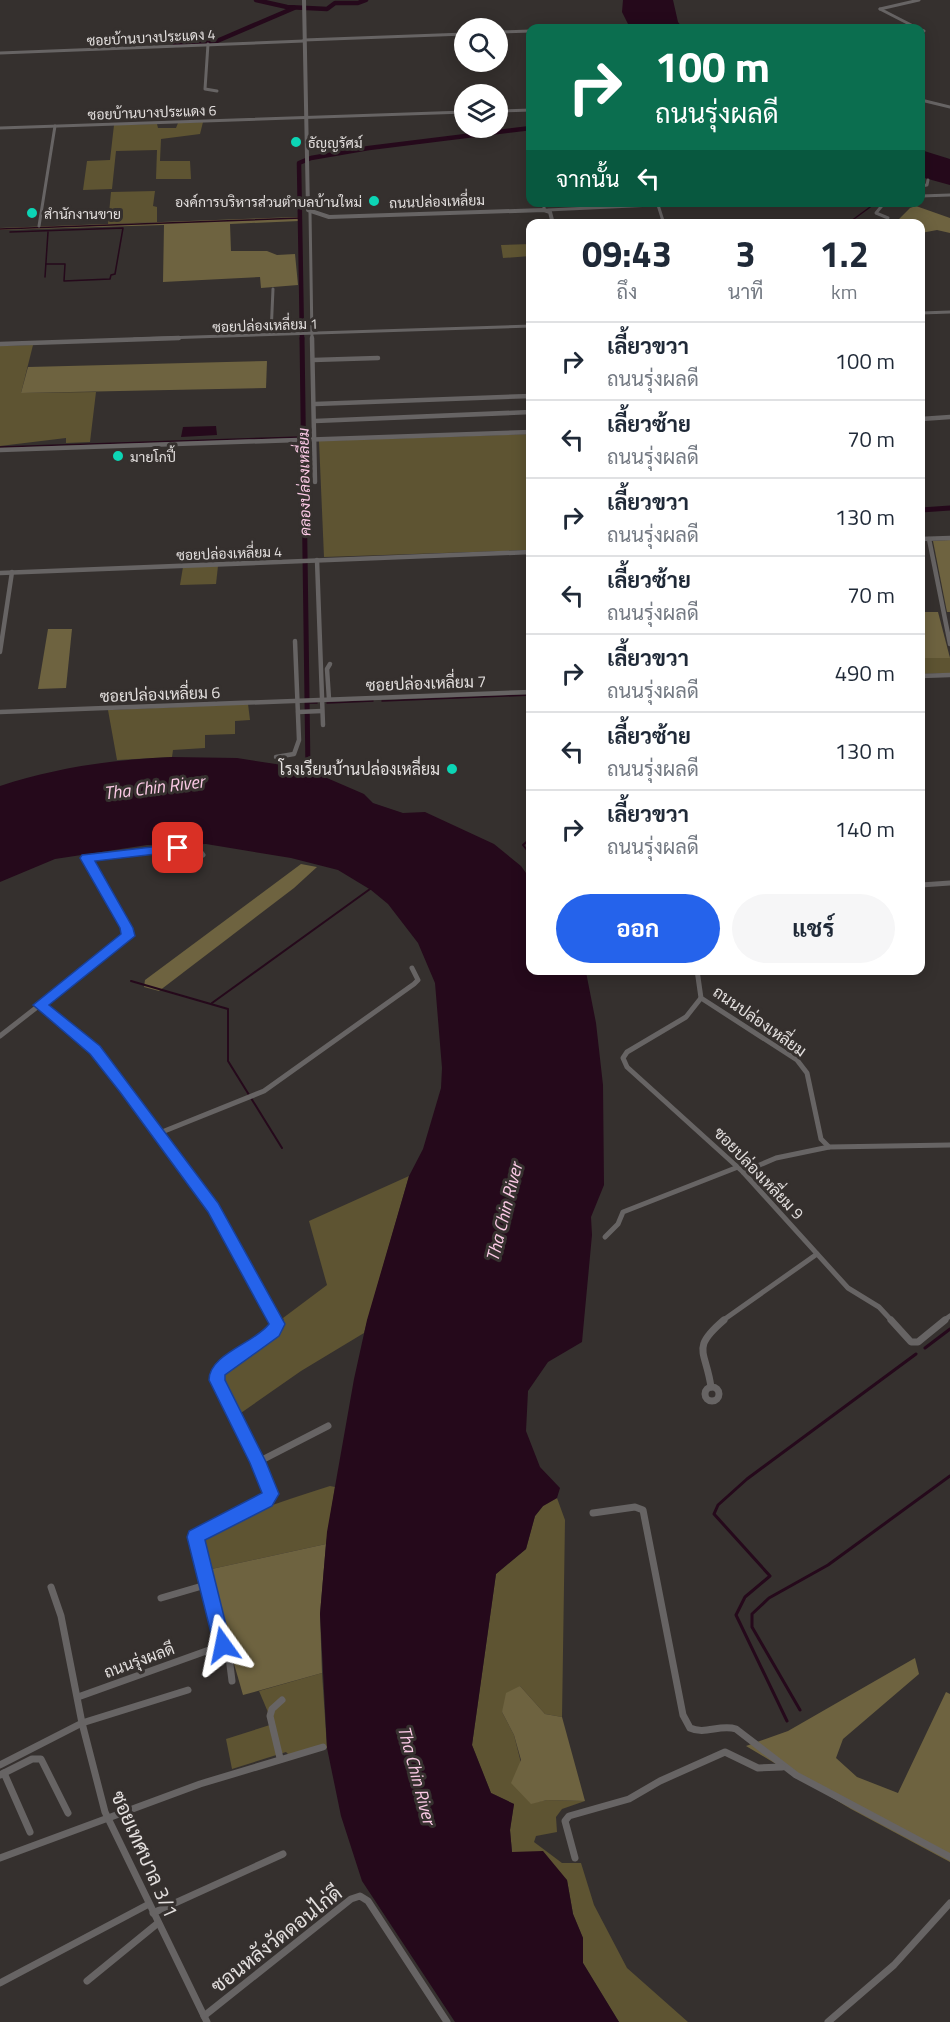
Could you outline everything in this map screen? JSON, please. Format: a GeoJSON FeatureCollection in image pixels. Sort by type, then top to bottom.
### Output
{"type":"FeatureCollection","features":[{"type":"Feature","properties":{"kind":"street"},"geometry":{"type":"LineString","coordinates":[[304,0],[306,202],[310,212],[315,482]]}},
{"type":"Feature","properties":{"kind":"street"},"geometry":{"type":"LineString","coordinates":[[909,24],[880,9],[919,0]]}},
{"type":"Feature","properties":{"kind":"street"},"geometry":{"type":"LineString","coordinates":[[508,32],[526,31]]}},
{"type":"Feature","properties":{"kind":"street","name":"ซอยบ้านบางประแดง 4"},"geometry":{"type":"LineString","coordinates":[[0,53],[454,34]]}},
{"type":"Feature","properties":{"kind":"street"},"geometry":{"type":"LineString","coordinates":[[208,44],[205,89],[217,92]]}},
{"type":"Feature","properties":{"kind":"street"},"geometry":{"type":"LineString","coordinates":[[925,101],[950,107]]}},
{"type":"Feature","properties":{"kind":"street"},"geometry":{"type":"LineString","coordinates":[[508,111],[526,110]]}},
{"type":"Feature","properties":{"kind":"street","name":"ซอยบ้านบางประแดง 6"},"geometry":{"type":"LineString","coordinates":[[0,128],[454,112]]}},
{"type":"Feature","properties":{"kind":"street"},"geometry":{"type":"LineString","coordinates":[[39,226],[55,126]]}},
{"type":"Feature","properties":{"kind":"street"},"geometry":{"type":"LineString","coordinates":[[925,185],[927,180]]}},
{"type":"Feature","properties":{"kind":"street"},"geometry":{"type":"LineString","coordinates":[[925,196],[950,195]]}},
{"type":"Feature","properties":{"kind":"street"},"geometry":{"type":"LineString","coordinates":[[306,202],[350,199],[353,206]]}},
{"type":"Feature","properties":{"kind":"street"},"geometry":{"type":"LineString","coordinates":[[330,201],[332,207]]}},
{"type":"Feature","properties":{"kind":"street"},"geometry":{"type":"LineString","coordinates":[[545,207],[552,219]]}},
{"type":"Feature","properties":{"kind":"street"},"geometry":{"type":"LineString","coordinates":[[546,210],[613,207]]}},
{"type":"Feature","properties":{"kind":"street"},"geometry":{"type":"LineString","coordinates":[[881,207],[876,213],[888,218]]}},
{"type":"Feature","properties":{"kind":"street","name":"ถนนปล่องเหลี่ยม"},"geometry":{"type":"LineString","coordinates":[[310,212],[329,217],[546,210]]}},
{"type":"Feature","properties":{"kind":"street"},"geometry":{"type":"LineString","coordinates":[[271,334],[273,289]]}},
{"type":"Feature","properties":{"kind":"street"},"geometry":{"type":"LineString","coordinates":[[925,313],[950,312]]}},
{"type":"Feature","properties":{"kind":"street","name":"ซอยปล่องเหลี่ยม 1"},"geometry":{"type":"LineString","coordinates":[[0,344],[526,326]]}},
{"type":"Feature","properties":{"kind":"street"},"geometry":{"type":"LineString","coordinates":[[313,360],[378,358]]}},
{"type":"Feature","properties":{"kind":"street"},"geometry":{"type":"LineString","coordinates":[[315,404],[526,396]]}},
{"type":"Feature","properties":{"kind":"street"},"geometry":{"type":"LineString","coordinates":[[315,421],[526,412]]}},
{"type":"Feature","properties":{"kind":"street"},"geometry":{"type":"LineString","coordinates":[[925,419],[950,417]]}},
{"type":"Feature","properties":{"kind":"street"},"geometry":{"type":"LineString","coordinates":[[0,450],[526,432]]}},
{"type":"Feature","properties":{"kind":"street"},"geometry":{"type":"LineString","coordinates":[[925,540],[950,538]]}},
{"type":"Feature","properties":{"kind":"street"},"geometry":{"type":"LineString","coordinates":[[929,539],[950,644]]}},
{"type":"Feature","properties":{"kind":"street","name":"ซอยปล่องเหลี่ยม 4"},"geometry":{"type":"LineString","coordinates":[[0,573],[526,552]]}},
{"type":"Feature","properties":{"kind":"street"},"geometry":{"type":"LineString","coordinates":[[317,560],[319,699],[322,725]]}},
{"type":"Feature","properties":{"kind":"street"},"geometry":{"type":"LineString","coordinates":[[0,651],[12,572]]}},
{"type":"Feature","properties":{"kind":"street"},"geometry":{"type":"LineString","coordinates":[[276,757],[296,752],[299,734],[300,712],[295,641]]}},
{"type":"Feature","properties":{"kind":"street"},"geometry":{"type":"LineString","coordinates":[[329,699],[327,669],[330,663]]}},
{"type":"Feature","properties":{"kind":"street"},"geometry":{"type":"LineString","coordinates":[[925,676],[950,675]]}},
{"type":"Feature","properties":{"kind":"street","name":"ซอยปล่องเหลี่ยม 7"},"geometry":{"type":"LineString","coordinates":[[319,699],[526,692]]}},
{"type":"Feature","properties":{"kind":"street","name":"ซอยปล่องเหลี่ยม 6"},"geometry":{"type":"LineString","coordinates":[[0,712],[319,699]]}},
{"type":"Feature","properties":{"kind":"street"},"geometry":{"type":"LineString","coordinates":[[300,712],[322,711]]}},
{"type":"Feature","properties":{"kind":"street"},"geometry":{"type":"LineString","coordinates":[[0,1035],[128,936],[127,928],[87,858],[178,848],[200,851],[203,855]]}},
{"type":"Feature","properties":{"kind":"street"},"geometry":{"type":"LineString","coordinates":[[925,885],[950,884]]}},
{"type":"Feature","properties":{"kind":"street"},"geometry":{"type":"LineString","coordinates":[[157,1134],[264,1091],[414,984],[418,980],[412,968]]}},
{"type":"Feature","properties":{"kind":"street","name":"ถนนปล่องเหลี่ยม"},"geometry":{"type":"LineString","coordinates":[[698,975],[701,998],[797,1060],[802,1066],[807,1073],[821,1139],[829,1147]]}},
{"type":"Feature","properties":{"kind":"street","name":"ซอยปล่องเหลี่ยม 9"},"geometry":{"type":"LineString","coordinates":[[701,998],[686,1017],[627,1052],[624,1061],[627,1066],[741,1169],[848,1288],[879,1307],[911,1342],[918,1342],[950,1316]]}},
{"type":"Feature","properties":{"kind":"street"},"geometry":{"type":"LineString","coordinates":[[40,1005],[95,1050],[213,1208],[277,1324],[273,1332],[220,1369],[216,1377],[271,1490],[268,1499],[195,1537],[223,1645],[229,1657],[232,1681]]}},
{"type":"Feature","properties":{"kind":"street"},"geometry":{"type":"LineString","coordinates":[[605,1238],[618,1224],[623,1212],[776,1158],[829,1147],[950,1145]]}},
{"type":"Feature","properties":{"kind":"street"},"geometry":{"type":"LineString","coordinates":[[711,1387],[701,1348],[706,1336],[730,1314],[818,1254]]}},
{"type":"Feature","properties":{"kind":"street"},"geometry":{"type":"LineString","coordinates":[[258,1462],[328,1426]]}},
{"type":"Feature","properties":{"kind":"street"},"geometry":{"type":"LineString","coordinates":[[593,1513],[635,1507],[643,1510],[686,1723],[697,1731],[726,1726],[734,1728],[783,1767],[950,1857]]}},
{"type":"Feature","properties":{"kind":"street"},"geometry":{"type":"LineString","coordinates":[[160,1598],[209,1584]]}},
{"type":"Feature","properties":{"kind":"street","name":"ซอยเทศบาล 3/1"},"geometry":{"type":"LineString","coordinates":[[51,1587],[61,1616],[100,1799],[205,2019]]}},
{"type":"Feature","properties":{"kind":"street","name":"ถนนรุ่งผลดี"},"geometry":{"type":"LineString","coordinates":[[78,1697],[223,1645]]}},
{"type":"Feature","properties":{"kind":"street"},"geometry":{"type":"LineString","coordinates":[[0,1765],[82,1723],[188,1690]]}},
{"type":"Feature","properties":{"kind":"street"},"geometry":{"type":"LineString","coordinates":[[280,1758],[270,1716],[272,1709],[282,1700]]}},
{"type":"Feature","properties":{"kind":"street"},"geometry":{"type":"LineString","coordinates":[[0,1858],[107,1817],[280,1758],[323,1747]]}},
{"type":"Feature","properties":{"kind":"street"},"geometry":{"type":"LineString","coordinates":[[575,1858],[566,1831],[565,1821],[569,1816],[629,1799],[660,1781],[725,1752],[759,1769],[767,1771],[783,1767]]}},
{"type":"Feature","properties":{"kind":"street"},"geometry":{"type":"LineString","coordinates":[[30,1832],[2,1774],[32,1759],[42,1760],[68,1814]]}},
{"type":"Feature","properties":{"kind":"street"},"geometry":{"type":"LineString","coordinates":[[153,1912],[283,1854]]}},
{"type":"Feature","properties":{"kind":"street","name":"ซอนหลังวัดดอนไก่ดี"},"geometry":{"type":"LineString","coordinates":[[205,2019],[351,1899],[364,1896],[447,2022]]}},
{"type":"Feature","properties":{"kind":"street"},"geometry":{"type":"LineString","coordinates":[[0,1983],[149,1904]]}},
{"type":"Feature","properties":{"kind":"street"},"geometry":{"type":"LineString","coordinates":[[828,2022],[906,1954],[950,1904]]}},
{"type":"Feature","properties":{"kind":"street"},"geometry":{"type":"LineString","coordinates":[[87,1981],[158,1923]]}},
{"type":"Feature","properties":{"kind":"shaded area"},"geometry":{"type":"Polygon","coordinates":[[[203,122],[200,134],[161,139],[160,161],[190,161],[191,179],[156,179],[157,150],[116,151],[112,189],[83,190],[87,161],[110,160],[114,125],[157,124],[158,128],[176,128],[178,123],[203,122]]]}},
{"type":"Feature","properties":{"kind":"shaded area"},"geometry":{"type":"Polygon","coordinates":[[[155,191],[153,206],[157,207],[157,222],[108,224],[111,192],[155,191]]]}},
{"type":"Feature","properties":{"kind":"shaded area"},"geometry":{"type":"Polygon","coordinates":[[[919,207],[950,218],[950,233],[937,230],[925,232],[925,219],[899,219],[910,208],[919,207]]]}},
{"type":"Feature","properties":{"kind":"shaded area"},"geometry":{"type":"Polygon","coordinates":[[[298,217],[299,221],[230,224],[231,251],[267,251],[277,255],[295,254],[298,285],[261,288],[260,277],[163,282],[164,225],[0,230],[0,228],[298,217]]]}},
{"type":"Feature","properties":{"kind":"shaded area"},"geometry":{"type":"Polygon","coordinates":[[[526,244],[526,256],[503,258],[501,245],[526,244]]]}},
{"type":"Feature","properties":{"kind":"shaded area"},"geometry":{"type":"Polygon","coordinates":[[[33,345],[21,393],[96,392],[90,442],[66,443],[66,438],[0,446],[0,346],[33,345]]]}},
{"type":"Feature","properties":{"kind":"shaded area"},"geometry":{"type":"Polygon","coordinates":[[[267,361],[266,388],[21,393],[28,367],[267,361]]]}},
{"type":"Feature","properties":{"kind":"shaded area"},"geometry":{"type":"Polygon","coordinates":[[[526,434],[526,550],[324,557],[319,441],[526,434]]]}},
{"type":"Feature","properties":{"kind":"shaded area"},"geometry":{"type":"Polygon","coordinates":[[[950,540],[950,612],[947,612],[933,541],[950,540]]]}},
{"type":"Feature","properties":{"kind":"shaded area"},"geometry":{"type":"Polygon","coordinates":[[[218,566],[216,584],[180,585],[183,567],[218,566]]]}},
{"type":"Feature","properties":{"kind":"shaded area"},"geometry":{"type":"Polygon","coordinates":[[[925,612],[938,612],[950,658],[925,658],[925,612]]]}},
{"type":"Feature","properties":{"kind":"shaded area"},"geometry":{"type":"Polygon","coordinates":[[[48,629],[72,629],[66,688],[38,689],[48,629]]]}},
{"type":"Feature","properties":{"kind":"shaded area"},"geometry":{"type":"Polygon","coordinates":[[[925,658],[950,658],[950,673],[925,674],[925,658]]]}},
{"type":"Feature","properties":{"kind":"shaded area"},"geometry":{"type":"Polygon","coordinates":[[[248,704],[250,720],[235,721],[235,734],[205,735],[205,748],[173,750],[172,757],[117,760],[108,710],[248,704]]]}},
{"type":"Feature","properties":{"kind":"shaded area"},"geometry":{"type":"Polygon","coordinates":[[[301,864],[317,867],[294,888],[159,991],[144,987],[145,980],[301,864]]]}},
{"type":"Feature","properties":{"kind":"shaded area"},"geometry":{"type":"Polygon","coordinates":[[[409,1176],[364,1333],[301,1371],[238,1415],[219,1379],[221,1370],[279,1330],[284,1321],[283,1318],[327,1285],[309,1221],[409,1176]]]}},
{"type":"Feature","properties":{"kind":"shaded area"},"geometry":{"type":"Polygon","coordinates":[[[330,1486],[335,1487],[326,1544],[207,1570],[199,1545],[202,1536],[264,1508],[330,1486]]]}},
{"type":"Feature","properties":{"kind":"shaded area"},"geometry":{"type":"Polygon","coordinates":[[[557,1498],[565,1520],[562,1717],[545,1714],[520,1686],[502,1712],[514,1735],[531,1803],[547,1800],[585,1801],[562,1809],[556,1817],[557,1832],[536,1836],[534,1842],[562,1863],[581,1863],[594,1905],[627,1968],[688,2022],[619,2022],[583,1963],[583,1938],[573,1914],[567,1880],[512,1852],[510,1830],[514,1804],[491,1793],[472,1745],[496,1574],[526,1549],[535,1516],[543,1506],[557,1498]]]}},
{"type":"Feature","properties":{"kind":"shaded area"},"geometry":{"type":"Polygon","coordinates":[[[326,1544],[320,1614],[322,1673],[243,1695],[207,1570],[326,1544]]]}},
{"type":"Feature","properties":{"kind":"shaded area"},"geometry":{"type":"Polygon","coordinates":[[[915,1658],[919,1674],[843,1739],[836,1758],[857,1777],[898,1793],[946,1692],[950,1694],[950,1862],[851,1809],[746,1746],[788,1731],[915,1658]]]}},
{"type":"Feature","properties":{"kind":"shaded area"},"geometry":{"type":"Polygon","coordinates":[[[322,1673],[327,1748],[292,1758],[286,1752],[232,1769],[226,1739],[273,1724],[259,1691],[322,1673]]]}},
{"type":"Feature","properties":{"kind":"shaded area"},"geometry":{"type":"Polygon","coordinates":[[[520,1686],[545,1714],[562,1717],[585,1801],[547,1800],[531,1804],[511,1783],[521,1760],[514,1735],[502,1712],[506,1693],[520,1686]]]}},
{"type":"Feature","properties":{"kind":"water"},"geometry":{"type":"Polygon","coordinates":[[[623,0],[673,0],[680,24],[628,24],[622,12],[623,0]]]}},
{"type":"Feature","properties":{"kind":"water"},"geometry":{"type":"Polygon","coordinates":[[[925,151],[950,159],[950,185],[925,178],[925,151]]]}},
{"type":"Feature","properties":{"kind":"water"},"geometry":{"type":"Polygon","coordinates":[[[216,426],[217,435],[181,437],[183,427],[216,426]]]}},
{"type":"Feature","properties":{"kind":"water","name":"Tha Chin River"},"geometry":{"type":"Polygon","coordinates":[[[172,757],[237,758],[282,765],[320,775],[364,794],[373,803],[403,813],[425,812],[494,844],[521,866],[526,873],[526,975],[587,975],[596,1023],[603,1085],[604,1185],[591,1217],[592,1235],[582,1342],[548,1362],[528,1391],[526,1431],[540,1467],[560,1488],[557,1498],[543,1506],[535,1516],[526,1549],[496,1574],[472,1745],[491,1793],[514,1804],[510,1830],[512,1852],[543,1851],[567,1880],[573,1914],[583,1938],[583,1963],[619,2022],[455,2022],[362,1881],[341,1816],[327,1748],[320,1614],[327,1532],[354,1379],[367,1320],[409,1176],[423,1149],[441,1088],[442,1068],[435,983],[418,943],[388,904],[371,890],[338,870],[291,858],[206,844],[147,845],[55,859],[0,882],[0,786],[42,774],[128,760],[172,757]]]}},
{"type":"Feature","properties":{"kind":"waterway"},"geometry":{"type":"LineString","coordinates":[[256,0],[287,7],[327,9],[335,3],[358,3],[366,0]]}},
{"type":"Feature","properties":{"kind":"waterway"},"geometry":{"type":"LineString","coordinates":[[175,45],[217,41],[294,8]]}},
{"type":"Feature","properties":{"kind":"waterway"},"geometry":{"type":"LineString","coordinates":[[302,339],[299,163],[311,158],[369,148],[526,129]]}},
{"type":"Feature","properties":{"kind":"waterway"},"geometry":{"type":"LineString","coordinates":[[854,219],[870,207]]}},
{"type":"Feature","properties":{"kind":"waterway"},"geometry":{"type":"LineString","coordinates":[[0,229],[301,218]]}},
{"type":"Feature","properties":{"kind":"waterway"},"geometry":{"type":"LineString","coordinates":[[10,232],[123,228],[115,274],[111,275],[110,279],[64,281],[65,264],[46,264]]}},
{"type":"Feature","properties":{"kind":"waterway"},"geometry":{"type":"LineString","coordinates":[[45,277],[48,232]]}},
{"type":"Feature","properties":{"kind":"waterway","name":"คลองปล่องเหลี่ยม"},"geometry":{"type":"LineString","coordinates":[[302,338],[308,771]]}},
{"type":"Feature","properties":{"kind":"waterway"},"geometry":{"type":"LineString","coordinates":[[0,447],[303,437]]}},
{"type":"Feature","properties":{"kind":"waterway"},"geometry":{"type":"LineString","coordinates":[[925,510],[950,508]]}},
{"type":"Feature","properties":{"kind":"waterway"},"geometry":{"type":"LineString","coordinates":[[382,701],[526,695]]}},
{"type":"Feature","properties":{"kind":"waterway"},"geometry":{"type":"LineString","coordinates":[[327,703],[373,701]]}},
{"type":"Feature","properties":{"kind":"waterway"},"geometry":{"type":"LineString","coordinates":[[307,703],[317,703]]}},
{"type":"Feature","properties":{"kind":"waterway","name":"คลองปล่องเหลี่ยม"},"geometry":{"type":"LineString","coordinates":[[308,771],[308,779]]}},
{"type":"Feature","properties":{"kind":"waterway"},"geometry":{"type":"LineString","coordinates":[[526,842],[523,845],[526,849]]}},
{"type":"Feature","properties":{"kind":"waterway"},"geometry":{"type":"LineString","coordinates":[[212,1003],[370,889]]}},
{"type":"Feature","properties":{"kind":"waterway"},"geometry":{"type":"LineString","coordinates":[[131,981],[228,1009],[228,1061],[282,1148]]}},
{"type":"Feature","properties":{"kind":"waterway"},"geometry":{"type":"LineString","coordinates":[[925,1348],[950,1329]]}},
{"type":"Feature","properties":{"kind":"waterway"},"geometry":{"type":"LineString","coordinates":[[787,1721],[736,1615],[745,1597],[770,1576],[714,1514],[718,1505],[747,1479],[916,1354]]}},
{"type":"Feature","properties":{"kind":"waterway"},"geometry":{"type":"LineString","coordinates":[[800,1710],[752,1627],[752,1614],[769,1598],[828,1565],[950,1476]]}},
{"type":"Feature","properties":{"kind":"place","name":"ธัญญรัศม์"},"geometry":{"type":"Point","coordinates":[296,142]}},
{"type":"Feature","properties":{"kind":"place","name":"องค์การบริหารส่วนตำบลบ้านใหม่"},"geometry":{"type":"Point","coordinates":[374,201]}},
{"type":"Feature","properties":{"kind":"place","name":"สำนักงานขาย"},"geometry":{"type":"Point","coordinates":[32,213]}},
{"type":"Feature","properties":{"kind":"place","name":"มายโกปี้"},"geometry":{"type":"Point","coordinates":[118,456]}},
{"type":"Feature","properties":{"kind":"place","name":"โรงเรียนบ้านปล่องเหลี่ยม"},"geometry":{"type":"Point","coordinates":[452,769]}},
{"type":"Feature","properties":{"kind":"route"},"geometry":{"type":"LineString","coordinates":[[178,848],[87,858],[127,928],[128,936],[40,1005],[95,1050],[125,1089],[213,1208],[277,1324],[273,1332],[222,1367],[216,1377],[258,1462],[271,1494],[266,1501],[198,1533],[195,1537],[223,1645]]}}]}
